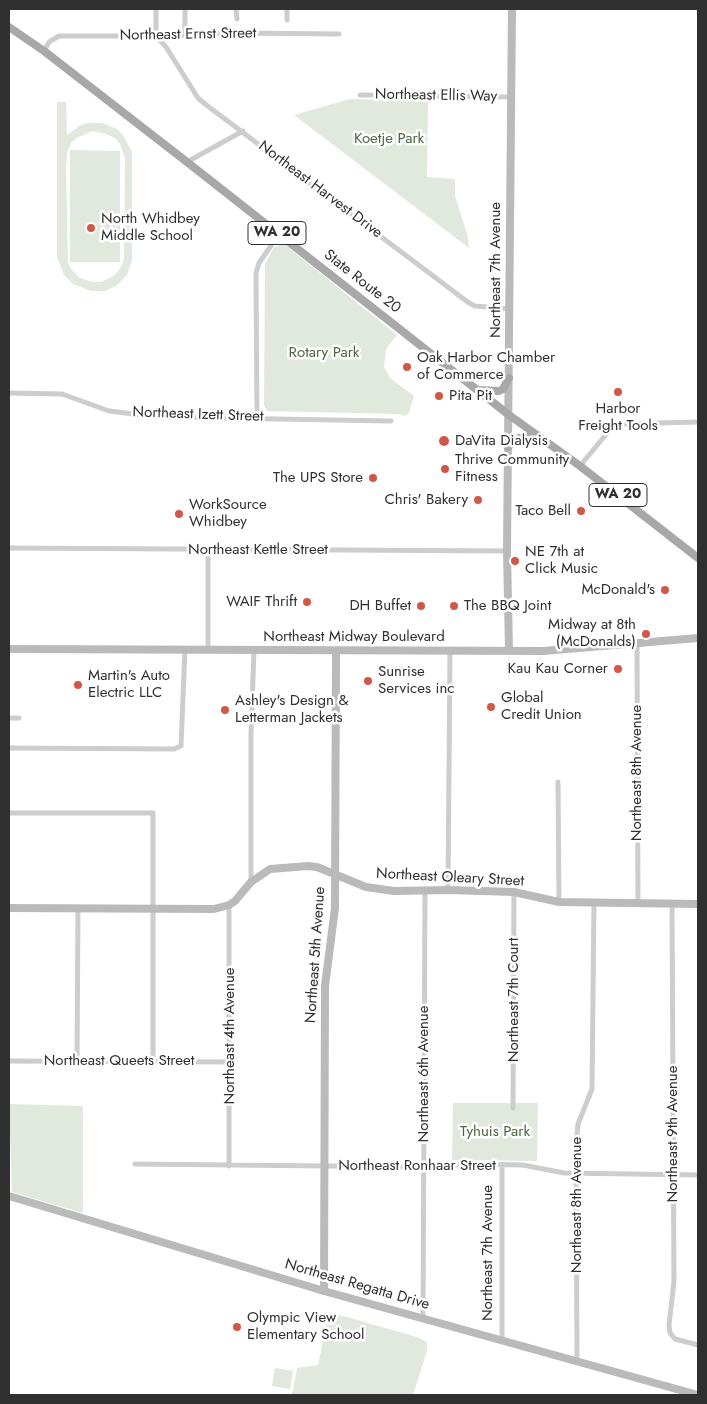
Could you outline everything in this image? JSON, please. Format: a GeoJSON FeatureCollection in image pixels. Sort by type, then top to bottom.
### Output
{"type":"FeatureCollection","features":[{"type":"Feature","properties":{"kind":"main road","name":"State Route 20"},"geometry":{"type":"LineString","coordinates":[[9,27],[188,162],[509,415],[580,466],[698,558]]}},
{"type":"Feature","properties":{"kind":"main road"},"geometry":{"type":"LineString","coordinates":[[476,389],[484,392],[499,391],[503,389],[509,378]]}},
{"type":"Feature","properties":{"kind":"main road"},"geometry":{"type":"LineString","coordinates":[[508,447],[518,438],[537,435]]}},
{"type":"Feature","properties":{"kind":"street"},"geometry":{"type":"LineString","coordinates":[[156,9],[156,36]]}},
{"type":"Feature","properties":{"kind":"street"},"geometry":{"type":"LineString","coordinates":[[185,9],[185,35]]}},
{"type":"Feature","properties":{"kind":"street"},"geometry":{"type":"LineString","coordinates":[[236,9],[236,19]]}},
{"type":"Feature","properties":{"kind":"street"},"geometry":{"type":"LineString","coordinates":[[287,9],[287,20]]}},
{"type":"Feature","properties":{"kind":"street","name":"Northeast 7th Avenue"},"geometry":{"type":"LineString","coordinates":[[509,651],[507,551],[512,9]]}},
{"type":"Feature","properties":{"kind":"street","name":"Northeast Ernst Street"},"geometry":{"type":"LineString","coordinates":[[44,52],[50,42],[59,36],[156,36],[240,33],[339,34]]}},
{"type":"Feature","properties":{"kind":"street","name":"Northeast Harvest Drive"},"geometry":{"type":"LineString","coordinates":[[156,36],[166,47],[198,98],[469,303],[475,306],[510,309]]}},
{"type":"Feature","properties":{"kind":"street","name":"Northeast Ellis Way"},"geometry":{"type":"LineString","coordinates":[[360,95],[512,98]]}},
{"type":"Feature","properties":{"kind":"street"},"geometry":{"type":"LineString","coordinates":[[188,162],[243,131]]}},
{"type":"Feature","properties":{"kind":"street"},"geometry":{"type":"LineString","coordinates":[[257,418],[256,273],[259,263],[279,234]]}},
{"type":"Feature","properties":{"kind":"street","name":"Northeast Izett Street"},"geometry":{"type":"LineString","coordinates":[[9,393],[62,394],[109,410],[163,417],[391,421]]}},
{"type":"Feature","properties":{"kind":"street"},"geometry":{"type":"LineString","coordinates":[[580,466],[613,426],[618,424],[698,422]]}},
{"type":"Feature","properties":{"kind":"street","name":"Northeast Kettle Street"},"geometry":{"type":"LineString","coordinates":[[9,548],[507,551]]}},
{"type":"Feature","properties":{"kind":"street"},"geometry":{"type":"LineString","coordinates":[[208,549],[208,650]]}},
{"type":"Feature","properties":{"kind":"street","name":"Northeast Midway Boulevard"},"geometry":{"type":"LineString","coordinates":[[9,649],[543,651],[698,638]]}},
{"type":"Feature","properties":{"kind":"street","name":"Northeast 8th Avenue"},"geometry":{"type":"LineString","coordinates":[[637,643],[638,904]]}},
{"type":"Feature","properties":{"kind":"street"},"geometry":{"type":"LineString","coordinates":[[9,748],[174,749],[181,746],[185,649]]}},
{"type":"Feature","properties":{"kind":"street"},"geometry":{"type":"LineString","coordinates":[[251,882],[251,733],[254,650]]}},
{"type":"Feature","properties":{"kind":"street","name":"Northeast 5th Avenue"},"geometry":{"type":"LineString","coordinates":[[324,1291],[325,986],[335,908],[336,650]]}},
{"type":"Feature","properties":{"kind":"street"},"geometry":{"type":"LineString","coordinates":[[448,890],[450,650]]}},
{"type":"Feature","properties":{"kind":"street"},"geometry":{"type":"LineString","coordinates":[[9,718],[19,718]]}},
{"type":"Feature","properties":{"kind":"street"},"geometry":{"type":"LineString","coordinates":[[558,782],[559,902]]}},
{"type":"Feature","properties":{"kind":"street"},"geometry":{"type":"LineString","coordinates":[[9,813],[153,813],[153,1062]]}},
{"type":"Feature","properties":{"kind":"street","name":"Northeast Oleary Street"},"geometry":{"type":"LineString","coordinates":[[229,905],[235,901],[251,882],[270,869],[317,867],[352,882],[380,890],[514,892],[559,902],[698,904]]}},
{"type":"Feature","properties":{"kind":"street","name":"Northeast 6th Avenue"},"geometry":{"type":"LineString","coordinates":[[423,1318],[425,890]]}},
{"type":"Feature","properties":{"kind":"street","name":"Northeast 7th Court"},"geometry":{"type":"LineString","coordinates":[[513,1108],[514,892]]}},
{"type":"Feature","properties":{"kind":"street","name":"Northeast 8th Avenue"},"geometry":{"type":"LineString","coordinates":[[577,1360],[576,1146],[578,1124],[592,1089],[594,902]]}},
{"type":"Feature","properties":{"kind":"street","name":"Northeast 9th Avenue"},"geometry":{"type":"LineString","coordinates":[[672,904],[674,1281],[670,1333],[676,1339],[698,1345]]}},
{"type":"Feature","properties":{"kind":"street"},"geometry":{"type":"LineString","coordinates":[[9,908],[214,909],[229,905]]}},
{"type":"Feature","properties":{"kind":"street","name":"Northeast 4th Avenue"},"geometry":{"type":"LineString","coordinates":[[229,905],[229,1166]]}},
{"type":"Feature","properties":{"kind":"street"},"geometry":{"type":"LineString","coordinates":[[77,1061],[78,907]]}},
{"type":"Feature","properties":{"kind":"street","name":"Northeast Queets Street"},"geometry":{"type":"LineString","coordinates":[[9,1061],[230,1062]]}},
{"type":"Feature","properties":{"kind":"street","name":"Northeast Ronhaar Street"},"geometry":{"type":"LineString","coordinates":[[135,1164],[424,1167],[474,1164],[523,1165],[554,1172],[698,1175]]}},
{"type":"Feature","properties":{"kind":"street","name":"Northeast 7th Avenue"},"geometry":{"type":"LineString","coordinates":[[502,1166],[502,1339]]}},
{"type":"Feature","properties":{"kind":"street","name":"Northeast Regatta Drive"},"geometry":{"type":"LineString","coordinates":[[9,1196],[324,1291],[698,1395]]}},
{"type":"Feature","properties":{"kind":"green space","name":"Koetje Park"},"geometry":{"type":"Polygon","coordinates":[[[350,99],[428,101],[427,177],[455,179],[455,196],[468,237],[469,248],[294,115],[350,99]]]}},
{"type":"Feature","properties":{"kind":"green space"},"geometry":{"type":"Polygon","coordinates":[[[57,102],[66,102],[67,135],[81,125],[102,123],[117,129],[123,135],[132,152],[132,260],[127,275],[116,286],[105,291],[91,291],[73,284],[64,275],[57,257],[57,102]],[[93,131],[78,137],[72,142],[67,152],[68,263],[80,278],[92,282],[101,282],[112,277],[123,263],[124,255],[125,158],[120,144],[115,138],[93,131]]]}},
{"type":"Feature","properties":{"kind":"green space"},"geometry":{"type":"Polygon","coordinates":[[[70,150],[120,151],[120,262],[70,262],[70,150]]]}},
{"type":"Feature","properties":{"kind":"green space","name":"Rotary Park"},"geometry":{"type":"Polygon","coordinates":[[[284,244],[397,335],[386,349],[384,367],[391,379],[414,396],[409,413],[405,416],[398,414],[267,411],[264,405],[265,264],[274,247],[284,244]]]}},
{"type":"Feature","properties":{"kind":"green space","name":"Tyhuis Park"},"geometry":{"type":"Polygon","coordinates":[[[453,1103],[538,1103],[537,1161],[452,1160],[453,1103]]]}},
{"type":"Feature","properties":{"kind":"green space"},"geometry":{"type":"Polygon","coordinates":[[[9,1104],[83,1106],[83,1213],[12,1192],[9,1104]]]}},
{"type":"Feature","properties":{"kind":"green space"},"geometry":{"type":"Polygon","coordinates":[[[329,1312],[417,1337],[427,1342],[427,1351],[413,1395],[290,1395],[293,1391],[297,1368],[318,1365],[329,1312]]]}},
{"type":"Feature","properties":{"kind":"green space"},"geometry":{"type":"Polygon","coordinates":[[[275,1368],[293,1371],[290,1389],[272,1386],[275,1368]]]}},
{"type":"Feature","properties":{"kind":"place","name":"North Whidbey Middle School"},"geometry":{"type":"Point","coordinates":[91,228]}},
{"type":"Feature","properties":{"kind":"place","name":"Oak Harbor Chamber of Commerce"},"geometry":{"type":"Point","coordinates":[407,367]}},
{"type":"Feature","properties":{"kind":"place","name":"Harbor Freight Tools"},"geometry":{"type":"Point","coordinates":[618,392]}},
{"type":"Feature","properties":{"kind":"place","name":"Pita Pit"},"geometry":{"type":"Point","coordinates":[439,396]}},
{"type":"Feature","properties":{"kind":"place","name":"DaVita Dialysis"},"geometry":{"type":"Point","coordinates":[444,441]}},
{"type":"Feature","properties":{"kind":"place","name":"Thrive Community Fitness"},"geometry":{"type":"Point","coordinates":[445,469]}},
{"type":"Feature","properties":{"kind":"place","name":"The UPS Store"},"geometry":{"type":"Point","coordinates":[373,478]}},
{"type":"Feature","properties":{"kind":"place","name":"Chris' Bakery"},"geometry":{"type":"Point","coordinates":[478,500]}},
{"type":"Feature","properties":{"kind":"place","name":"Taco Bell"},"geometry":{"type":"Point","coordinates":[581,511]}},
{"type":"Feature","properties":{"kind":"place","name":"WorkSource Whidbey"},"geometry":{"type":"Point","coordinates":[179,514]}},
{"type":"Feature","properties":{"kind":"place","name":"NE 7th at Click Music"},"geometry":{"type":"Point","coordinates":[515,561]}},
{"type":"Feature","properties":{"kind":"place","name":"McDonald's"},"geometry":{"type":"Point","coordinates":[665,590]}},
{"type":"Feature","properties":{"kind":"place","name":"WAIF Thrift"},"geometry":{"type":"Point","coordinates":[307,602]}},
{"type":"Feature","properties":{"kind":"place","name":"DH Buffet"},"geometry":{"type":"Point","coordinates":[421,606]}},
{"type":"Feature","properties":{"kind":"place","name":"The BBQ Joint"},"geometry":{"type":"Point","coordinates":[454,606]}},
{"type":"Feature","properties":{"kind":"place","name":"Midway at 8th (McDonalds)"},"geometry":{"type":"Point","coordinates":[646,634]}},
{"type":"Feature","properties":{"kind":"place","name":"Kau Kau Corner"},"geometry":{"type":"Point","coordinates":[618,669]}},
{"type":"Feature","properties":{"kind":"place","name":"Sunrise Services inc"},"geometry":{"type":"Point","coordinates":[368,681]}},
{"type":"Feature","properties":{"kind":"place","name":"Martin's Auto Electric LLC"},"geometry":{"type":"Point","coordinates":[78,685]}},
{"type":"Feature","properties":{"kind":"place","name":"Global Credit Union"},"geometry":{"type":"Point","coordinates":[491,707]}},
{"type":"Feature","properties":{"kind":"place","name":"Ashley's Design & Letterman Jackets"},"geometry":{"type":"Point","coordinates":[225,710]}},
{"type":"Feature","properties":{"kind":"place","name":"Olympic View Elementary School"},"geometry":{"type":"Point","coordinates":[237,1327]}}]}
